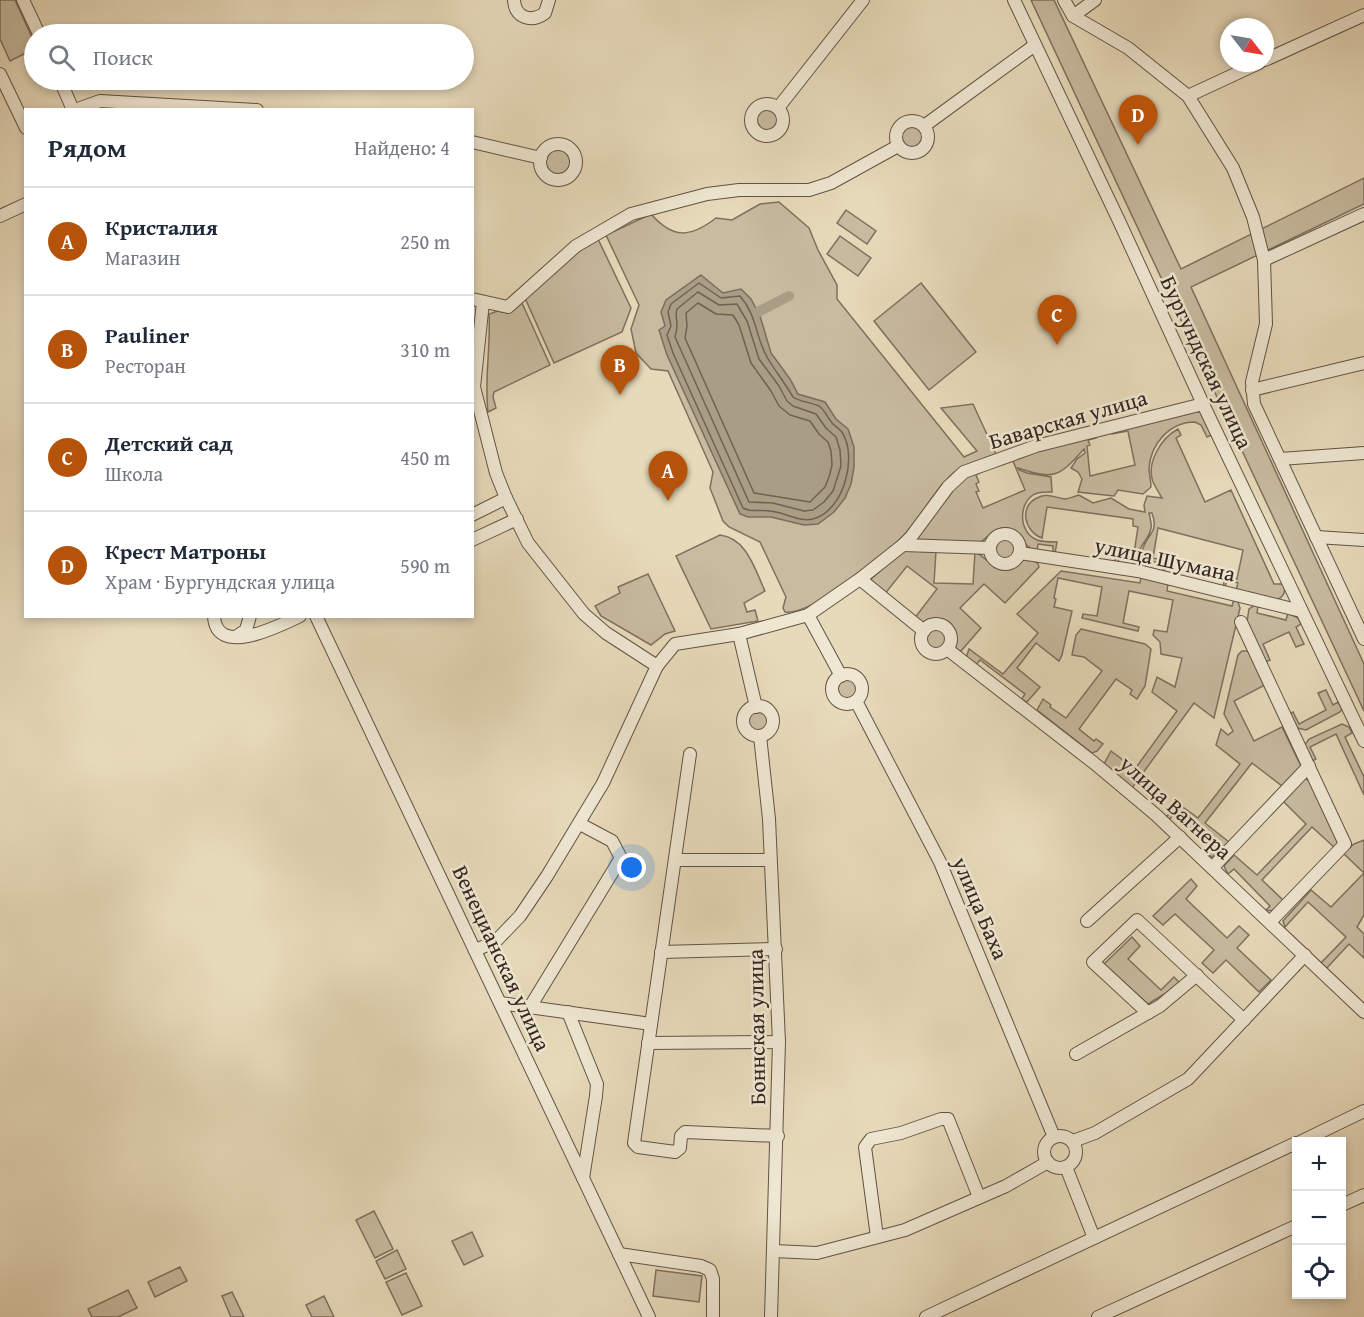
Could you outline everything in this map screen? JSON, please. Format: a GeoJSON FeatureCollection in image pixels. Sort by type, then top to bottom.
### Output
{"type":"FeatureCollection","features":[{"type":"Feature","properties":{"kind":"street"},"geometry":{"type":"LineString","coordinates":[[23,0],[34,24]]}},
{"type":"Feature","properties":{"kind":"street"},"geometry":{"type":"LineString","coordinates":[[514,0],[517,12],[531,19],[545,13],[549,0]]}},
{"type":"Feature","properties":{"kind":"street"},"geometry":{"type":"LineString","coordinates":[[778,108],[863,0]]}},
{"type":"Feature","properties":{"kind":"street","name":"Бургундская улица"},"geometry":{"type":"LineString","coordinates":[[1014,0],[1364,741]]}},
{"type":"Feature","properties":{"kind":"street"},"geometry":{"type":"LineString","coordinates":[[1064,0],[1073,16],[1095,0]]}},
{"type":"Feature","properties":{"kind":"street"},"geometry":{"type":"LineString","coordinates":[[1274,56],[1364,15]]}},
{"type":"Feature","properties":{"kind":"street","name":"Бургундская улица"},"geometry":{"type":"LineString","coordinates":[[1073,16],[1128,48],[1188,96],[1233,168],[1252,217],[1264,260],[1266,324],[1252,382],[1254,404],[1361,628],[1364,639]]}},
{"type":"Feature","properties":{"kind":"street"},"geometry":{"type":"LineString","coordinates":[[924,126],[1035,45]]}},
{"type":"Feature","properties":{"kind":"street"},"geometry":{"type":"LineString","coordinates":[[1188,96],[1240,72]]}},
{"type":"Feature","properties":{"kind":"street"},"geometry":{"type":"LineString","coordinates":[[0,74],[24,124]]}},
{"type":"Feature","properties":{"kind":"street"},"geometry":{"type":"LineString","coordinates":[[65,90],[73,108]]}},
{"type":"Feature","properties":{"kind":"street"},"geometry":{"type":"LineString","coordinates":[[80,108],[100,101],[222,108]]}},
{"type":"Feature","properties":{"kind":"street"},"geometry":{"type":"LineString","coordinates":[[915,121],[924,126],[928,138],[922,150],[909,153],[898,146],[896,135],[900,126],[915,121]]}},
{"type":"Feature","properties":{"kind":"street"},"geometry":{"type":"LineString","coordinates":[[474,142],[541,158]]}},
{"type":"Feature","properties":{"kind":"street"},"geometry":{"type":"LineString","coordinates":[[657,666],[606,633],[584,614],[528,543],[496,472],[474,387],[478,300],[508,307],[576,246],[631,214],[739,190],[809,190],[831,183],[898,146]]}},
{"type":"Feature","properties":{"kind":"street"},"geometry":{"type":"LineString","coordinates":[[0,216],[24,205]]}},
{"type":"Feature","properties":{"kind":"street"},"geometry":{"type":"LineString","coordinates":[[1264,260],[1364,214]]}},
{"type":"Feature","properties":{"kind":"street"},"geometry":{"type":"LineString","coordinates":[[1252,390],[1364,363]]}},
{"type":"Feature","properties":{"kind":"street","name":"Баварская улица"},"geometry":{"type":"LineString","coordinates":[[475,950],[495,942],[520,916],[580,824],[619,750],[657,666],[675,644],[739,634],[808,615],[860,579],[903,545],[948,487],[964,472],[1036,446],[1203,404]]}},
{"type":"Feature","properties":{"kind":"street"},"geometry":{"type":"LineString","coordinates":[[1280,459],[1364,453]]}},
{"type":"Feature","properties":{"kind":"street"},"geometry":{"type":"LineString","coordinates":[[474,514],[506,498]]}},
{"type":"Feature","properties":{"kind":"street"},"geometry":{"type":"LineString","coordinates":[[474,539],[517,519]]}},
{"type":"Feature","properties":{"kind":"street"},"geometry":{"type":"LineString","coordinates":[[1008,535],[1016,539],[1020,553],[1014,561],[1005,564],[996,561],[990,548],[995,539],[1008,535]]}},
{"type":"Feature","properties":{"kind":"street"},"geometry":{"type":"LineString","coordinates":[[1316,537],[1364,540]]}},
{"type":"Feature","properties":{"kind":"street"},"geometry":{"type":"LineString","coordinates":[[903,545],[990,548]]}},
{"type":"Feature","properties":{"kind":"street","name":"улица Шумана"},"geometry":{"type":"LineString","coordinates":[[1020,553],[1138,571],[1301,611]]}},
{"type":"Feature","properties":{"kind":"street"},"geometry":{"type":"LineString","coordinates":[[860,579],[924,630]]}},
{"type":"Feature","properties":{"kind":"street"},"geometry":{"type":"LineString","coordinates":[[808,615],[841,676]]}},
{"type":"Feature","properties":{"kind":"street"},"geometry":{"type":"LineString","coordinates":[[214,618],[220,632],[231,637],[259,634],[295,618]]}},
{"type":"Feature","properties":{"kind":"street"},"geometry":{"type":"LineString","coordinates":[[237,636],[246,630],[250,618]]}},
{"type":"Feature","properties":{"kind":"street","name":"Венецианская улица"},"geometry":{"type":"LineString","coordinates":[[317,618],[649,1317]]}},
{"type":"Feature","properties":{"kind":"street"},"geometry":{"type":"LineString","coordinates":[[1241,622],[1345,844],[1270,922]]}},
{"type":"Feature","properties":{"kind":"street"},"geometry":{"type":"LineString","coordinates":[[934,624],[947,629],[951,638],[947,649],[936,654],[927,650],[922,642],[924,630],[934,624]]}},
{"type":"Feature","properties":{"kind":"street"},"geometry":{"type":"LineString","coordinates":[[739,634],[756,707]]}},
{"type":"Feature","properties":{"kind":"street","name":"улица Вагнера"},"geometry":{"type":"LineString","coordinates":[[947,649],[1094,762],[1213,867],[1364,1012]]}},
{"type":"Feature","properties":{"kind":"street"},"geometry":{"type":"LineString","coordinates":[[850,674],[859,679],[862,693],[856,701],[847,704],[835,697],[832,687],[841,676],[850,674]]}},
{"type":"Feature","properties":{"kind":"street","name":"улица Баха"},"geometry":{"type":"LineString","coordinates":[[856,701],[940,862],[1054,1137]]}},
{"type":"Feature","properties":{"kind":"street"},"geometry":{"type":"LineString","coordinates":[[756,707],[769,711],[773,720],[769,731],[760,736],[749,733],[744,725],[745,715],[751,708],[756,707]]}},
{"type":"Feature","properties":{"kind":"street","name":"Боннская улица"},"geometry":{"type":"LineString","coordinates":[[760,736],[769,819],[779,1042],[771,1317]]}},
{"type":"Feature","properties":{"kind":"street"},"geometry":{"type":"LineString","coordinates":[[690,754],[634,1143],[638,1147],[675,1152],[680,1148],[681,1136],[685,1132],[778,1136]]}},
{"type":"Feature","properties":{"kind":"street"},"geometry":{"type":"LineString","coordinates":[[1213,867],[1309,766]]}},
{"type":"Feature","properties":{"kind":"street"},"geometry":{"type":"LineString","coordinates":[[530,1007],[621,858],[612,841],[580,824]]}},
{"type":"Feature","properties":{"kind":"street"},"geometry":{"type":"LineString","coordinates":[[1087,921],[1180,837]]}},
{"type":"Feature","properties":{"kind":"street"},"geometry":{"type":"LineString","coordinates":[[675,860],[770,860]]}},
{"type":"Feature","properties":{"kind":"street"},"geometry":{"type":"LineString","coordinates":[[1148,1012],[1093,962],[1137,920],[1244,1020]]}},
{"type":"Feature","properties":{"kind":"street"},"geometry":{"type":"LineString","coordinates":[[661,952],[776,949]]}},
{"type":"Feature","properties":{"kind":"street"},"geometry":{"type":"LineString","coordinates":[[1072,1141],[1095,1132],[1188,1079],[1305,955]]}},
{"type":"Feature","properties":{"kind":"street"},"geometry":{"type":"LineString","coordinates":[[1076,1054],[1160,1006],[1197,975]]}},
{"type":"Feature","properties":{"kind":"street"},"geometry":{"type":"LineString","coordinates":[[500,1003],[651,1024]]}},
{"type":"Feature","properties":{"kind":"street"},"geometry":{"type":"LineString","coordinates":[[568,1012],[597,1084],[584,1178]]}},
{"type":"Feature","properties":{"kind":"street"},"geometry":{"type":"LineString","coordinates":[[648,1042],[779,1042]]}},
{"type":"Feature","properties":{"kind":"street"},"geometry":{"type":"LineString","coordinates":[[1309,1137],[1364,1111]]}},
{"type":"Feature","properties":{"kind":"street"},"geometry":{"type":"LineString","coordinates":[[877,1237],[865,1147],[871,1139],[901,1133],[944,1118],[948,1119],[979,1197]]}},
{"type":"Feature","properties":{"kind":"street"},"geometry":{"type":"LineString","coordinates":[[1064,1136],[1072,1141],[1076,1156],[1066,1167],[1056,1167],[1045,1158],[1046,1143],[1054,1137],[1064,1136]]}},
{"type":"Feature","properties":{"kind":"street"},"geometry":{"type":"LineString","coordinates":[[926,1317],[1292,1145]]}},
{"type":"Feature","properties":{"kind":"street"},"geometry":{"type":"LineString","coordinates":[[774,1251],[817,1253],[905,1230],[1006,1186],[1048,1162]]}},
{"type":"Feature","properties":{"kind":"street"},"geometry":{"type":"LineString","coordinates":[[1066,1167],[1094,1238]]}},
{"type":"Feature","properties":{"kind":"street"},"geometry":{"type":"LineString","coordinates":[[1346,1203],[1364,1195]]}},
{"type":"Feature","properties":{"kind":"street"},"geometry":{"type":"LineString","coordinates":[[1098,1317],[1292,1228]]}},
{"type":"Feature","properties":{"kind":"street"},"geometry":{"type":"LineString","coordinates":[[620,1254],[701,1266],[710,1270],[713,1279],[713,1317]]}},
{"type":"Feature","properties":{"kind":"shaded area"},"geometry":{"type":"Polygon","coordinates":[[[0,0],[15,0],[26,24],[24,24],[24,54],[10,61],[0,39],[0,0]]]}},
{"type":"Feature","properties":{"kind":"shaded area"},"geometry":{"type":"Polygon","coordinates":[[[1031,0],[1054,0],[1181,269],[1364,178],[1364,204],[1191,287],[1364,664],[1364,711],[1031,0]]]}},
{"type":"Feature","properties":{"kind":"shaded area"},"geometry":{"type":"Polygon","coordinates":[[[768,107],[777,110],[780,119],[777,128],[768,131],[759,128],[756,119],[759,110],[768,107]]]}},
{"type":"Feature","properties":{"kind":"shaded area"},"geometry":{"type":"Polygon","coordinates":[[[908,126],[916,126],[923,133],[923,141],[916,148],[908,148],[901,141],[901,133],[908,126]]]}},
{"type":"Feature","properties":{"kind":"shaded area"},"geometry":{"type":"Polygon","coordinates":[[[558,150],[567,153],[570,162],[567,171],[558,174],[549,171],[546,162],[549,153],[558,150]]]}},
{"type":"Feature","properties":{"kind":"shaded area"},"geometry":{"type":"Polygon","coordinates":[[[779,202],[809,228],[837,285],[837,299],[964,457],[977,451],[941,408],[973,404],[996,454],[967,465],[951,475],[906,533],[849,582],[812,604],[797,611],[785,612],[783,608],[786,597],[760,542],[729,527],[723,521],[710,488],[713,472],[668,371],[651,369],[636,353],[631,329],[639,305],[606,235],[651,214],[674,232],[690,232],[707,225],[716,218],[732,220],[760,204],[779,202]]]}},
{"type":"Feature","properties":{"kind":"shaded area"},"geometry":{"type":"Polygon","coordinates":[[[846,210],[876,231],[867,244],[837,223],[846,210]]]}},
{"type":"Feature","properties":{"kind":"shaded area"},"geometry":{"type":"Polygon","coordinates":[[[840,236],[871,258],[858,276],[827,254],[840,236]]]}},
{"type":"Feature","properties":{"kind":"shaded area"},"geometry":{"type":"Polygon","coordinates":[[[598,239],[631,308],[622,332],[554,363],[525,298],[570,257],[598,239]]]}},
{"type":"Feature","properties":{"kind":"shaded area"},"geometry":{"type":"Polygon","coordinates":[[[921,283],[976,352],[929,390],[874,321],[921,283]]]}},
{"type":"Feature","properties":{"kind":"shaded area"},"geometry":{"type":"Polygon","coordinates":[[[522,303],[550,365],[494,392],[496,408],[488,412],[489,314],[498,311],[508,313],[522,303]]]}},
{"type":"Feature","properties":{"kind":"shaded area"},"geometry":{"type":"Polygon","coordinates":[[[1196,411],[1202,413],[1214,434],[1207,437],[1201,425],[1195,422],[1170,430],[1158,442],[1154,450],[1149,468],[1151,487],[1143,494],[1118,490],[1114,496],[1078,492],[1082,479],[1078,472],[1071,468],[1085,453],[1084,449],[1056,473],[1040,474],[1018,468],[1027,473],[1051,477],[1052,492],[1040,492],[1033,495],[1025,505],[1023,519],[1031,536],[1039,541],[1057,542],[1055,553],[1053,553],[1053,546],[1038,544],[1037,551],[1032,549],[1015,532],[1005,528],[996,530],[979,543],[921,541],[917,538],[962,478],[983,471],[976,475],[979,491],[976,492],[983,508],[1025,490],[1013,461],[998,466],[997,464],[1094,433],[1096,438],[1088,440],[1090,445],[1087,446],[1090,476],[1135,465],[1128,431],[1112,434],[1111,430],[1196,411]]]}},
{"type":"Feature","properties":{"kind":"shaded area"},"geometry":{"type":"Polygon","coordinates":[[[1178,429],[1181,435],[1176,438],[1205,502],[1231,490],[1274,584],[1283,584],[1284,592],[1278,599],[1236,590],[1238,583],[1227,580],[1223,587],[1225,577],[1237,579],[1243,550],[1158,528],[1153,558],[1167,561],[1165,571],[1163,571],[1164,564],[1149,561],[1148,568],[1145,567],[1142,553],[1153,531],[1152,513],[1149,513],[1151,525],[1149,534],[1139,553],[1141,567],[1134,566],[1134,557],[1119,555],[1118,564],[1115,563],[1116,551],[1134,553],[1138,527],[1133,526],[1133,519],[1047,507],[1042,538],[1036,535],[1028,525],[1027,507],[1037,498],[1045,495],[1069,499],[1079,495],[1093,503],[1111,498],[1129,509],[1145,512],[1144,505],[1147,496],[1162,498],[1151,475],[1153,459],[1166,438],[1178,429]]]}},
{"type":"Feature","properties":{"kind":"shaded area"},"geometry":{"type":"Polygon","coordinates":[[[720,535],[729,537],[743,548],[765,591],[744,603],[747,612],[755,610],[758,621],[711,629],[676,556],[720,535]]]}},
{"type":"Feature","properties":{"kind":"shaded area"},"geometry":{"type":"Polygon","coordinates":[[[1006,539],[1013,542],[1016,549],[1013,556],[1006,559],[999,556],[996,549],[999,542],[1006,539]]]}},
{"type":"Feature","properties":{"kind":"shaded area"},"geometry":{"type":"Polygon","coordinates":[[[903,550],[936,551],[934,583],[973,584],[975,552],[1002,570],[1013,568],[1024,559],[1035,562],[1039,567],[1005,603],[984,584],[960,608],[981,628],[959,651],[955,646],[954,630],[948,622],[938,620],[921,623],[914,619],[937,589],[907,566],[884,595],[869,581],[903,550]]]}},
{"type":"Feature","properties":{"kind":"shaded area"},"geometry":{"type":"Polygon","coordinates":[[[1061,571],[1140,583],[1141,577],[1168,583],[1167,591],[1232,606],[1234,599],[1240,608],[1214,718],[1194,703],[1132,788],[1104,764],[1111,751],[1135,769],[1177,711],[1152,692],[1157,677],[1175,687],[1182,658],[1161,654],[1160,642],[1153,635],[1154,630],[1167,632],[1173,600],[1129,591],[1123,623],[1139,627],[1138,631],[1082,618],[1083,614],[1097,616],[1102,587],[1058,578],[1054,607],[1072,611],[1062,655],[1059,661],[1036,643],[1017,668],[1040,687],[1027,702],[1021,700],[1025,694],[980,660],[975,666],[966,658],[969,649],[1003,674],[1038,633],[1017,614],[1061,571]]]}},
{"type":"Feature","properties":{"kind":"shaded area"},"geometry":{"type":"Polygon","coordinates":[[[648,574],[675,631],[665,634],[651,645],[601,616],[595,606],[620,593],[618,587],[648,574]]]}},
{"type":"Feature","properties":{"kind":"shaded area"},"geometry":{"type":"Polygon","coordinates":[[[1255,605],[1258,606],[1257,613],[1286,620],[1288,613],[1298,618],[1301,624],[1296,627],[1304,644],[1296,647],[1289,632],[1263,644],[1270,660],[1265,662],[1247,621],[1249,609],[1255,605]]]}},
{"type":"Feature","properties":{"kind":"shaded area"},"geometry":{"type":"Polygon","coordinates":[[[936,629],[943,632],[946,639],[943,646],[936,649],[929,646],[926,639],[929,632],[936,629]]]}},
{"type":"Feature","properties":{"kind":"shaded area"},"geometry":{"type":"Polygon","coordinates":[[[1081,629],[1145,644],[1151,649],[1145,686],[1137,699],[1130,694],[1132,690],[1116,679],[1079,729],[1094,741],[1096,739],[1103,744],[1092,753],[1037,710],[1043,699],[1066,718],[1102,671],[1084,657],[1072,655],[1076,635],[1081,629]]]}},
{"type":"Feature","properties":{"kind":"shaded area"},"geometry":{"type":"Polygon","coordinates":[[[1242,651],[1250,653],[1265,685],[1234,701],[1254,741],[1282,727],[1301,766],[1282,786],[1252,763],[1205,823],[1229,842],[1212,857],[1205,853],[1210,848],[1173,815],[1168,821],[1166,818],[1176,802],[1198,818],[1240,764],[1216,745],[1221,729],[1228,735],[1233,731],[1224,714],[1238,655],[1242,651]]]}},
{"type":"Feature","properties":{"kind":"shaded area"},"geometry":{"type":"Polygon","coordinates":[[[848,679],[855,682],[858,689],[855,696],[848,699],[841,696],[838,689],[841,682],[848,679]]]}},
{"type":"Feature","properties":{"kind":"shaded area"},"geometry":{"type":"Polygon","coordinates":[[[1326,690],[1333,705],[1338,702],[1342,709],[1340,712],[1306,730],[1297,728],[1289,714],[1293,712],[1299,724],[1326,710],[1318,693],[1326,690]]]}},
{"type":"Feature","properties":{"kind":"shaded area"},"geometry":{"type":"Polygon","coordinates":[[[758,711],[765,714],[768,721],[765,728],[758,731],[751,728],[748,721],[751,714],[758,711]]]}},
{"type":"Feature","properties":{"kind":"shaded area"},"geometry":{"type":"Polygon","coordinates":[[[1342,724],[1349,727],[1352,733],[1345,737],[1364,777],[1364,795],[1336,734],[1310,747],[1316,759],[1311,762],[1304,746],[1309,739],[1342,724]]]}},
{"type":"Feature","properties":{"kind":"shaded area"},"geometry":{"type":"Polygon","coordinates":[[[1304,778],[1310,781],[1339,843],[1335,848],[1312,827],[1262,880],[1284,901],[1275,910],[1265,911],[1270,906],[1234,869],[1228,874],[1224,866],[1234,855],[1257,875],[1306,824],[1283,801],[1304,778]]]}},
{"type":"Feature","properties":{"kind":"shaded area"},"geometry":{"type":"Polygon","coordinates":[[[1364,840],[1364,873],[1343,853],[1354,844],[1364,840]]]}},
{"type":"Feature","properties":{"kind":"shaded area"},"geometry":{"type":"Polygon","coordinates":[[[1364,873],[1364,915],[1357,927],[1364,934],[1364,958],[1349,944],[1326,969],[1320,964],[1346,937],[1308,902],[1285,927],[1283,921],[1311,890],[1331,907],[1364,873]]]}},
{"type":"Feature","properties":{"kind":"shaded area"},"geometry":{"type":"Polygon","coordinates":[[[1191,879],[1197,886],[1186,899],[1227,938],[1239,926],[1249,935],[1237,948],[1271,980],[1259,992],[1226,960],[1213,973],[1202,963],[1214,950],[1175,914],[1163,925],[1153,916],[1191,879]]]}},
{"type":"Feature","properties":{"kind":"shaded area"},"geometry":{"type":"Polygon","coordinates":[[[1132,937],[1140,946],[1128,959],[1161,990],[1174,977],[1181,984],[1148,1004],[1104,964],[1132,937]]]}},
{"type":"Feature","properties":{"kind":"shaded area"},"geometry":{"type":"Polygon","coordinates":[[[374,1211],[393,1249],[375,1258],[356,1220],[374,1211]]]}},
{"type":"Feature","properties":{"kind":"shaded area"},"geometry":{"type":"Polygon","coordinates":[[[472,1232],[483,1256],[464,1265],[452,1241],[472,1232]]]}},
{"type":"Feature","properties":{"kind":"shaded area"},"geometry":{"type":"Polygon","coordinates":[[[397,1250],[406,1269],[385,1279],[376,1261],[397,1250]]]}},
{"type":"Feature","properties":{"kind":"shaded area"},"geometry":{"type":"Polygon","coordinates":[[[180,1267],[187,1281],[155,1297],[148,1282],[180,1267]]]}},
{"type":"Feature","properties":{"kind":"shaded area"},"geometry":{"type":"Polygon","coordinates":[[[656,1270],[702,1276],[699,1302],[653,1296],[656,1270]]]}},
{"type":"Feature","properties":{"kind":"shaded area"},"geometry":{"type":"Polygon","coordinates":[[[406,1273],[422,1306],[402,1315],[386,1282],[406,1273]]]}},
{"type":"Feature","properties":{"kind":"shaded area"},"geometry":{"type":"Polygon","coordinates":[[[128,1290],[137,1308],[118,1317],[92,1317],[88,1309],[128,1290]]]}},
{"type":"Feature","properties":{"kind":"shaded area"},"geometry":{"type":"Polygon","coordinates":[[[232,1292],[244,1317],[231,1317],[222,1296],[232,1292]]]}},
{"type":"Feature","properties":{"kind":"shaded area"},"geometry":{"type":"Polygon","coordinates":[[[324,1296],[334,1317],[312,1317],[306,1305],[324,1296]]]}},
{"type":"Feature","properties":{"kind":"water"},"geometry":{"type":"Polygon","coordinates":[[[701,275],[723,293],[741,289],[751,299],[760,316],[771,353],[798,394],[825,402],[836,419],[848,429],[854,447],[851,484],[845,498],[834,512],[818,524],[804,525],[771,517],[748,517],[740,514],[667,355],[659,330],[665,326],[661,312],[666,300],[701,275]]]}},
{"type":"Feature","properties":{"kind":"waterway"},"geometry":{"type":"LineString","coordinates":[[758,312],[789,296]]}},
{"type":"Feature","properties":{"kind":"place","name":"Крест Матроны"},"geometry":{"type":"Point","coordinates":[1138,145]}},
{"type":"Feature","properties":{"kind":"place","name":"Детский сад"},"geometry":{"type":"Point","coordinates":[1057,345]}},
{"type":"Feature","properties":{"kind":"place","name":"Pauliner"},"geometry":{"type":"Point","coordinates":[620,395]}},
{"type":"Feature","properties":{"kind":"place","name":"Кристалия"},"geometry":{"type":"Point","coordinates":[668,501]}}]}
